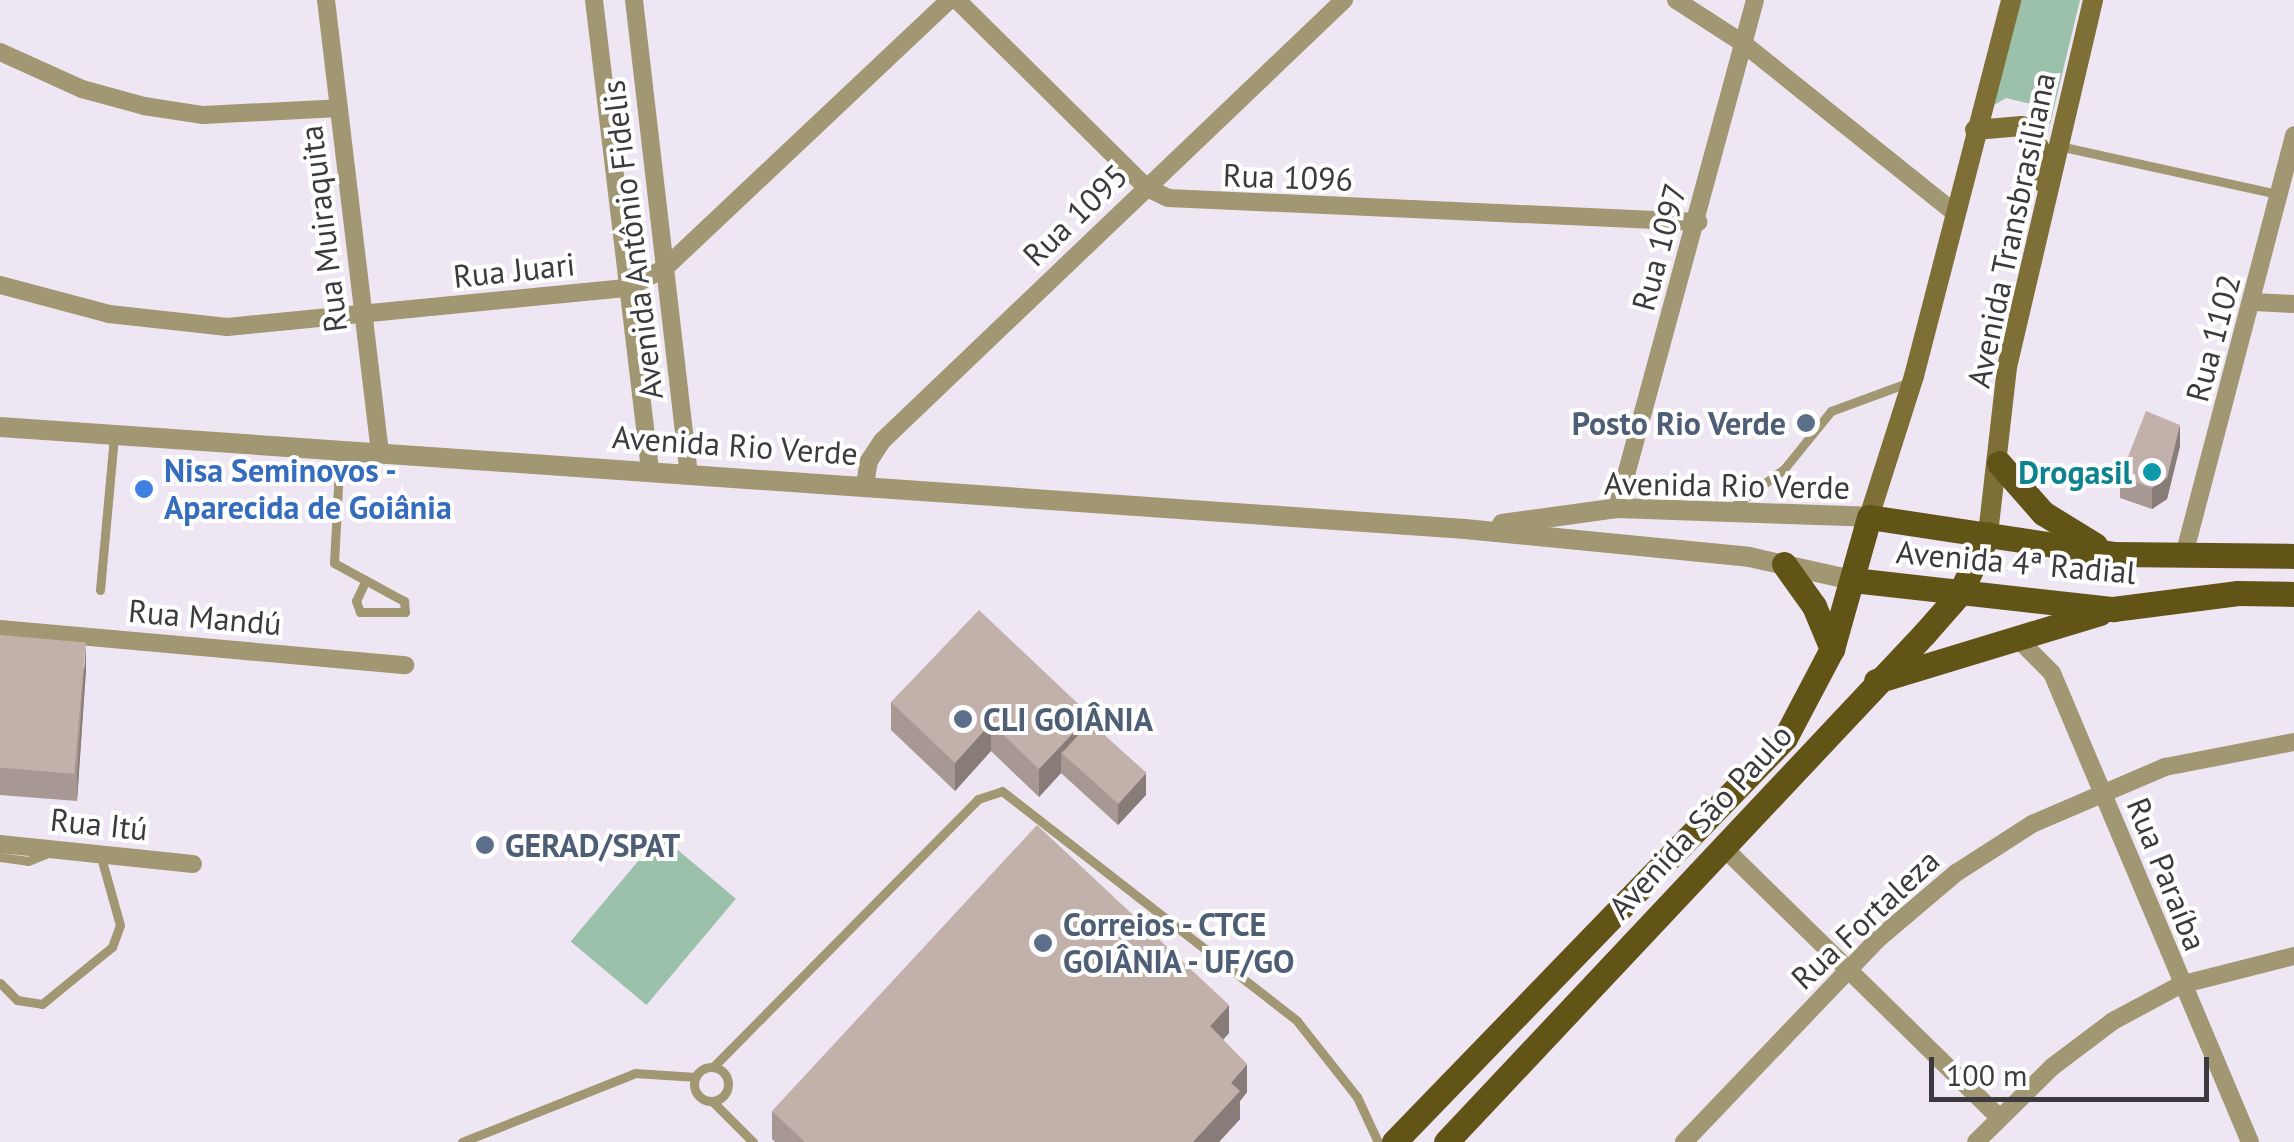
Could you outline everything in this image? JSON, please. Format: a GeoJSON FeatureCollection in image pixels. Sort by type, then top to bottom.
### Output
{"type":"FeatureCollection","features":[{"type":"Feature","properties":{"kind":"main road","name":"Avenida Transbrasiliana"},"geometry":{"type":"LineString","coordinates":[[1869,517],[1912,382],[2011,0]]}},
{"type":"Feature","properties":{"kind":"main road","name":"Avenida Transbrasiliana"},"geometry":{"type":"LineString","coordinates":[[1988,534],[2007,367],[2092,0]]}},
{"type":"Feature","properties":{"kind":"main road"},"geometry":{"type":"LineString","coordinates":[[1976,130],[2010,122],[2033,135],[2046,201]]}},
{"type":"Feature","properties":{"kind":"main road"},"geometry":{"type":"LineString","coordinates":[[1998,463],[2043,513],[2112,554]]}},
{"type":"Feature","properties":{"kind":"main road","name":"Avenida 4ª Radial"},"geometry":{"type":"LineString","coordinates":[[1869,517],[2112,554],[2294,556]]}},
{"type":"Feature","properties":{"kind":"main road","name":"Avenida São Paulo"},"geometry":{"type":"LineString","coordinates":[[1394,1142],[1786,738],[1832,649],[1869,517]]}},
{"type":"Feature","properties":{"kind":"main road","name":"Avenida São Paulo"},"geometry":{"type":"LineString","coordinates":[[1446,1142],[1960,592],[1988,534]]}},
{"type":"Feature","properties":{"kind":"main road"},"geometry":{"type":"LineString","coordinates":[[1784,564],[1814,606],[1832,649]]}},
{"type":"Feature","properties":{"kind":"main road","name":"Avenida 4ª Radial"},"geometry":{"type":"LineString","coordinates":[[1853,580],[2112,609],[2238,593],[2294,594]]}},
{"type":"Feature","properties":{"kind":"main road"},"geometry":{"type":"LineString","coordinates":[[1876,681],[2112,609]]}},
{"type":"Feature","properties":{"kind":"street","name":"Rua Muiraquita"},"geometry":{"type":"LineString","coordinates":[[326,0],[380,450]]}},
{"type":"Feature","properties":{"kind":"street","name":"Avenida Antônio Fidelis"},"geometry":{"type":"LineString","coordinates":[[594,0],[650,470]]}},
{"type":"Feature","properties":{"kind":"street","name":"Avenida Antônio Fidelis"},"geometry":{"type":"LineString","coordinates":[[634,0],[690,472]]}},
{"type":"Feature","properties":{"kind":"street","name":"Rua Juari"},"geometry":{"type":"LineString","coordinates":[[0,285],[108,314],[227,328],[628,288],[665,268],[953,0]]}},
{"type":"Feature","properties":{"kind":"street","name":"Rua 1096"},"geometry":{"type":"LineString","coordinates":[[953,0],[1147,188],[1196,204],[1698,222]]}},
{"type":"Feature","properties":{"kind":"street","name":"Rua 1095"},"geometry":{"type":"LineString","coordinates":[[866,484],[869,461],[882,441],[1344,0]]}},
{"type":"Feature","properties":{"kind":"street"},"geometry":{"type":"LineString","coordinates":[[1676,0],[1744,44],[1954,212]]}},
{"type":"Feature","properties":{"kind":"street","name":"Rua 1097"},"geometry":{"type":"LineString","coordinates":[[1617,508],[1698,222],[1755,0]]}},
{"type":"Feature","properties":{"kind":"street"},"geometry":{"type":"LineString","coordinates":[[0,52],[82,89],[144,106],[203,116],[339,108]]}},
{"type":"Feature","properties":{"kind":"street","name":"Rua 1102"},"geometry":{"type":"LineString","coordinates":[[2184,555],[2254,302],[2294,135]]}},
{"type":"Feature","properties":{"kind":"street"},"geometry":{"type":"LineString","coordinates":[[2254,302],[2294,304]]}},
{"type":"Feature","properties":{"kind":"street","name":"Avenida Rio Verde"},"geometry":{"type":"LineString","coordinates":[[0,428],[380,450],[1465,529],[1784,564],[1853,580]]}},
{"type":"Feature","properties":{"kind":"street","name":"Avenida Rio Verde"},"geometry":{"type":"LineString","coordinates":[[1465,529],[1617,508],[1869,517]]}},
{"type":"Feature","properties":{"kind":"street","name":"Rua Mandú"},"geometry":{"type":"LineString","coordinates":[[0,629],[406,665]]}},
{"type":"Feature","properties":{"kind":"street","name":"Rua Paraíba"},"geometry":{"type":"LineString","coordinates":[[2016,638],[2052,673],[2180,984],[2250,1142]]}},
{"type":"Feature","properties":{"kind":"street","name":"Rua Fortaleza"},"geometry":{"type":"LineString","coordinates":[[1684,1142],[1850,968],[1956,873],[2032,824],[2100,792],[2233,749],[2294,742]]}},
{"type":"Feature","properties":{"kind":"street","name":"Rua Itú"},"geometry":{"type":"LineString","coordinates":[[0,844],[193,864]]}},
{"type":"Feature","properties":{"kind":"street"},"geometry":{"type":"LineString","coordinates":[[1722,846],[2000,1117]]}},
{"type":"Feature","properties":{"kind":"street"},"geometry":{"type":"LineString","coordinates":[[1976,1142],[2113,1021],[2180,984],[2294,956]]}},
{"type":"Feature","properties":{"kind":"lane"},"geometry":{"type":"LineString","coordinates":[[2059,146],[2280,195]]}},
{"type":"Feature","properties":{"kind":"lane"},"geometry":{"type":"LineString","coordinates":[[1726,511],[1784,469],[1832,412],[1912,382]]}},
{"type":"Feature","properties":{"kind":"lane"},"geometry":{"type":"LineString","coordinates":[[100,590],[114,435]]}},
{"type":"Feature","properties":{"kind":"lane"},"geometry":{"type":"LineString","coordinates":[[340,448],[332,554],[341,570],[404,601],[404,612],[360,612],[356,601],[365,582]]}},
{"type":"Feature","properties":{"kind":"lane"},"geometry":{"type":"LineString","coordinates":[[462,1142],[635,1074],[696,1077],[713,1067],[978,799],[1002,791],[1297,1021],[1357,1097],[1378,1142]]}},
{"type":"Feature","properties":{"kind":"lane"},"geometry":{"type":"LineString","coordinates":[[0,857],[28,860],[54,850]]}},
{"type":"Feature","properties":{"kind":"lane"},"geometry":{"type":"LineString","coordinates":[[0,982],[17,1000],[42,1004],[112,947],[120,925],[100,854]]}},
{"type":"Feature","properties":{"kind":"lane"},"geometry":{"type":"LineString","coordinates":[[712,1100],[728,1084],[713,1067]]}},
{"type":"Feature","properties":{"kind":"lane"},"geometry":{"type":"LineString","coordinates":[[696,1077],[696,1091],[712,1100],[753,1142]]}},
{"type":"Feature","properties":{"kind":"green space"},"geometry":{"type":"Polygon","coordinates":[[[2020,0],[2080,0],[2048,133],[2031,104],[2006,98],[1989,108],[2020,0]]]}},
{"type":"Feature","properties":{"kind":"green space"},"geometry":{"type":"Polygon","coordinates":[[[660,835],[736,899],[646,1005],[571,941],[660,835]]]}},
{"type":"Feature","properties":{"kind":"building"},"geometry":{"type":"Polygon","coordinates":[[[2146,411],[2180,425],[2167,478],[2152,488],[2120,477],[2146,411]]]}},
{"type":"Feature","properties":{"kind":"building"},"geometry":{"type":"Polygon","coordinates":[[[979,610],[1090,715],[1039,769],[991,723],[955,763],[891,702],[979,610]]]}},
{"type":"Feature","properties":{"kind":"building"},"geometry":{"type":"Polygon","coordinates":[[[0,635],[86,642],[74,774],[0,768],[0,635]]]}},
{"type":"Feature","properties":{"kind":"building"},"geometry":{"type":"Polygon","coordinates":[[[1090,722],[1146,773],[1118,804],[1062,753],[1090,722]]]}},
{"type":"Feature","properties":{"kind":"building","name":"Correios - CTCE GOIÂNIA - UF/GO"},"geometry":{"type":"Polygon","coordinates":[[[1037,825],[1229,1005],[1210,1026],[1247,1064],[1231,1083],[1240,1091],[1193,1142],[805,1142],[772,1111],[1037,825]]]}},
{"type":"Feature","properties":{"kind":"place","name":"Posto Rio Verde"},"geometry":{"type":"Point","coordinates":[1806,423]}},
{"type":"Feature","properties":{"kind":"place","name":"Drogasil"},"geometry":{"type":"Point","coordinates":[2152,472]}},
{"type":"Feature","properties":{"kind":"place","name":"Nisa Seminovos - Aparecida de Goiânia"},"geometry":{"type":"Point","coordinates":[144,489]}},
{"type":"Feature","properties":{"kind":"place","name":"CLI GOIÂNIA"},"geometry":{"type":"Point","coordinates":[963,719]}},
{"type":"Feature","properties":{"kind":"place","name":"GERAD/SPAT"},"geometry":{"type":"Point","coordinates":[485,845]}},
{"type":"Feature","properties":{"kind":"place","name":"Correios - CTCE GOIÂNIA - UF/GO"},"geometry":{"type":"Point","coordinates":[1043,943]}}]}
